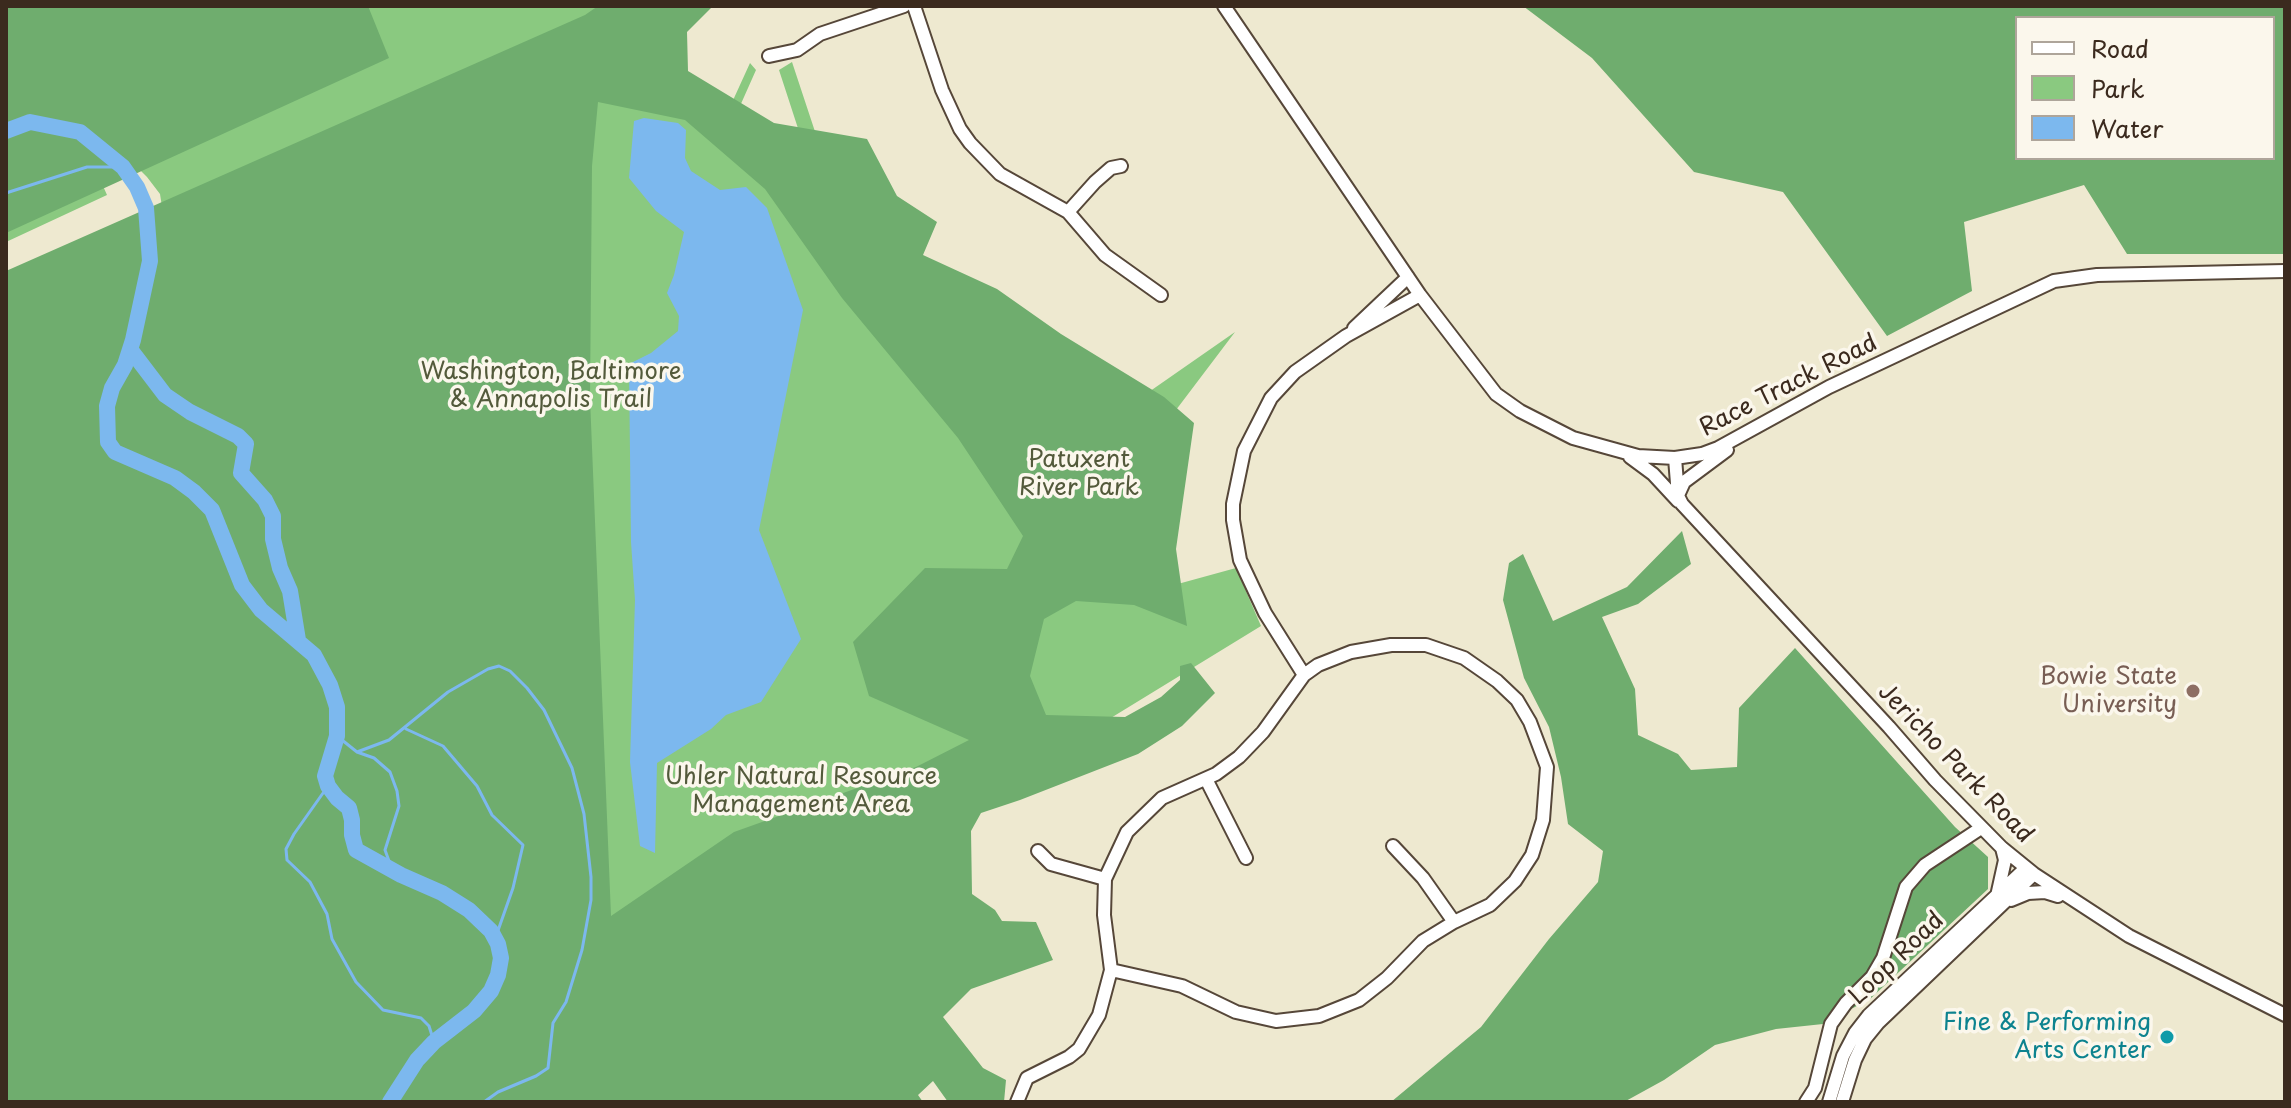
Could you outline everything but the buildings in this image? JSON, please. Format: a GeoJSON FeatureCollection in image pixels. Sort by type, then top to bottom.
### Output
{"type":"FeatureCollection","features":[{"type":"Feature","properties":{"kind":"street"},"geometry":{"type":"LineString","coordinates":[[769,56],[797,50],[820,34],[904,6]]}},
{"type":"Feature","properties":{"kind":"street"},"geometry":{"type":"LineString","coordinates":[[914,6],[942,90],[953,116],[970,143],[1000,174],[1068,212],[1105,255],[1161,295]]}},
{"type":"Feature","properties":{"kind":"street","name":"Race Track Road"},"geometry":{"type":"LineString","coordinates":[[1224,6],[1420,295],[1496,394],[1558,431],[1616,450],[1652,458],[1702,454],[1829,387],[2054,281],[2097,275],[2285,271]]}},
{"type":"Feature","properties":{"kind":"street"},"geometry":{"type":"LineString","coordinates":[[1068,212],[1111,168],[1121,166]]}},
{"type":"Feature","properties":{"kind":"street"},"geometry":{"type":"LineString","coordinates":[[1346,336],[1408,277]]}},
{"type":"Feature","properties":{"kind":"street"},"geometry":{"type":"LineString","coordinates":[[1304,675],[1265,613],[1245,574],[1233,520],[1235,486],[1250,436],[1271,398],[1295,372],[1346,336],[1420,295]]}},
{"type":"Feature","properties":{"kind":"street"},"geometry":{"type":"LineString","coordinates":[[1680,500],[1684,482],[1734,445],[1741,436]]}},
{"type":"Feature","properties":{"kind":"street","name":"Jericho Park Road"},"geometry":{"type":"LineString","coordinates":[[1616,450],[1639,462],[1680,500],[2002,848],[2030,871],[2129,936],[2285,1015]]}},
{"type":"Feature","properties":{"kind":"street"},"geometry":{"type":"LineString","coordinates":[[1675,458],[1680,500]]}},
{"type":"Feature","properties":{"kind":"street"},"geometry":{"type":"LineString","coordinates":[[1017,1102],[1027,1078],[1079,1049],[1099,1015],[1111,970],[1104,915],[1105,879],[1127,832],[1162,798],[1206,779],[1229,765],[1253,744],[1304,675],[1318,665],[1351,652],[1391,645],[1426,645],[1464,658],[1497,681],[1517,700],[1530,722],[1547,767],[1546,805],[1532,855],[1515,881],[1490,905],[1423,941],[1387,978],[1359,1000],[1332,1012],[1276,1021],[1227,1008],[1191,989],[1159,979],[1111,970]]}},
{"type":"Feature","properties":{"kind":"street"},"geometry":{"type":"LineString","coordinates":[[1206,779],[1246,858]]}},
{"type":"Feature","properties":{"kind":"street"},"geometry":{"type":"LineString","coordinates":[[1806,1102],[1815,1088],[1831,1024],[1846,1003],[1872,977],[1883,958],[1906,887],[1925,865],[1981,828]]}},
{"type":"Feature","properties":{"kind":"street"},"geometry":{"type":"LineString","coordinates":[[1393,846],[1423,878],[1454,922]]}},
{"type":"Feature","properties":{"kind":"street"},"geometry":{"type":"LineString","coordinates":[[2002,848],[2005,860],[2000,899],[2045,892],[2072,900]]}},
{"type":"Feature","properties":{"kind":"street"},"geometry":{"type":"LineString","coordinates":[[1038,851],[1051,864],[1105,879]]}},
{"type":"Feature","properties":{"kind":"street","name":"Loop Road"},"geometry":{"type":"LineString","coordinates":[[1829,1102],[1843,1056],[1869,1015],[2030,871]]}},
{"type":"Feature","properties":{"kind":"street","name":"Loop Road"},"geometry":{"type":"LineString","coordinates":[[1842,1102],[1865,1039],[2000,899]]}},
{"type":"Feature","properties":{"kind":"green space","name":"Washington, Baltimore & Annapolis Trail"},"geometry":{"type":"Polygon","coordinates":[[[6,6],[685,6],[660,56],[724,120],[750,63],[756,70],[732,124],[807,156],[779,70],[792,62],[831,180],[1110,419],[1235,332],[1151,443],[1145,593],[1236,568],[1261,626],[1101,724],[424,1102],[171,264],[160,194],[114,144],[6,6]]]}},
{"type":"Feature","properties":{"kind":"green space"},"geometry":{"type":"Polygon","coordinates":[[[6,6],[368,6],[389,58],[6,233],[6,6]]]}},
{"type":"Feature","properties":{"kind":"green space","name":"Patuxent River Park"},"geometry":{"type":"Polygon","coordinates":[[[598,6],[713,6],[687,32],[688,71],[774,123],[867,139],[897,196],[937,222],[923,255],[997,289],[1061,334],[1164,397],[1194,423],[1176,549],[1187,626],[1134,605],[1076,601],[1044,619],[1030,676],[1046,715],[1125,717],[1161,697],[1180,680],[1180,666],[1191,663],[1215,693],[1182,726],[1138,754],[981,813],[971,831],[972,894],[995,910],[1002,921],[1036,922],[1053,960],[971,989],[943,1017],[983,1068],[1006,1080],[1004,1102],[948,1102],[933,1081],[918,1095],[923,1102],[6,1102],[6,271],[585,15],[598,6]],[[598,102],[592,166],[590,398],[611,916],[734,832],[916,767],[969,740],[869,696],[853,642],[925,568],[1007,569],[1023,536],[958,438],[842,298],[765,189],[685,120],[598,102]]]}},
{"type":"Feature","properties":{"kind":"green space"},"geometry":{"type":"Polygon","coordinates":[[[1523,6],[2285,6],[2285,254],[2127,254],[2084,185],[1964,222],[1972,291],[1887,336],[1783,192],[1694,172],[1592,58],[1523,6]]]}},
{"type":"Feature","properties":{"kind":"green space"},"geometry":{"type":"Polygon","coordinates":[[[6,164],[99,177],[107,195],[6,242],[6,164]]]}},
{"type":"Feature","properties":{"kind":"green space"},"geometry":{"type":"Polygon","coordinates":[[[1682,531],[1691,564],[1638,604],[1602,617],[1635,689],[1638,735],[1678,754],[1691,770],[1737,767],[1739,708],[1795,648],[1955,827],[1988,857],[1988,889],[1870,999],[1823,1024],[1776,1029],[1715,1045],[1664,1080],[1624,1102],[1391,1102],[1481,1027],[1598,882],[1603,851],[1568,824],[1549,727],[1524,678],[1503,600],[1509,563],[1523,554],[1553,621],[1627,587],[1682,531]]]}},
{"type":"Feature","properties":{"kind":"water"},"geometry":{"type":"Polygon","coordinates":[[[644,118],[678,123],[686,130],[685,158],[691,171],[720,190],[746,187],[767,208],[803,310],[759,530],[801,639],[761,702],[726,715],[711,729],[657,763],[655,853],[640,846],[630,762],[635,600],[631,542],[629,364],[651,353],[678,331],[679,316],[667,293],[684,232],[656,211],[629,178],[634,121],[644,118]]]}},
{"type":"Feature","properties":{"kind":"waterway"},"geometry":{"type":"LineString","coordinates":[[6,131],[30,122],[80,132],[123,167],[137,187],[146,208],[150,261],[133,340],[107,406],[108,442],[115,452],[175,478],[212,510],[242,585],[261,610],[314,655],[330,685],[337,707],[337,736],[325,776],[328,786],[349,808],[356,850],[469,910],[491,931],[498,944],[501,958],[491,991],[474,1011],[434,1042],[417,1060],[390,1102]]}},
{"type":"Feature","properties":{"kind":"waterway"},"geometry":{"type":"LineString","coordinates":[[6,193],[87,167],[123,167]]}},
{"type":"Feature","properties":{"kind":"waterway"},"geometry":{"type":"LineString","coordinates":[[130,349],[165,395],[190,412],[238,436],[246,444],[241,473],[265,500],[273,516],[273,539],[290,591],[298,640]]}},
{"type":"Feature","properties":{"kind":"waterway"},"geometry":{"type":"LineString","coordinates":[[357,752],[389,740],[448,692],[499,666],[510,671],[544,710],[572,768],[584,814],[591,877],[591,900],[582,950],[566,1002],[553,1023],[548,1068],[484,1102]]}},
{"type":"Feature","properties":{"kind":"waterway"},"geometry":{"type":"LineString","coordinates":[[406,729],[443,746],[477,786],[492,815],[523,845],[513,888],[495,939]]}},
{"type":"Feature","properties":{"kind":"waterway"},"geometry":{"type":"LineString","coordinates":[[337,736],[357,752],[374,758],[390,772],[399,806],[385,850],[389,861],[401,875]]}},
{"type":"Feature","properties":{"kind":"waterway"},"geometry":{"type":"LineString","coordinates":[[328,786],[294,834],[286,849],[287,860],[310,882],[327,914],[332,939],[356,982],[383,1010],[421,1018],[429,1026],[434,1042]]}},
{"type":"Feature","properties":{"kind":"place","name":"Bowie State University"},"geometry":{"type":"Point","coordinates":[2193,691]}},
{"type":"Feature","properties":{"kind":"place","name":"Fine & Performing Arts Center"},"geometry":{"type":"Point","coordinates":[2167,1037]}},
{"type":"Feature","properties":{"kind":"park label","name":"Uhler Natural Resource Management Area"},"geometry":{"type":"Point","coordinates":[801,791]}}]}
